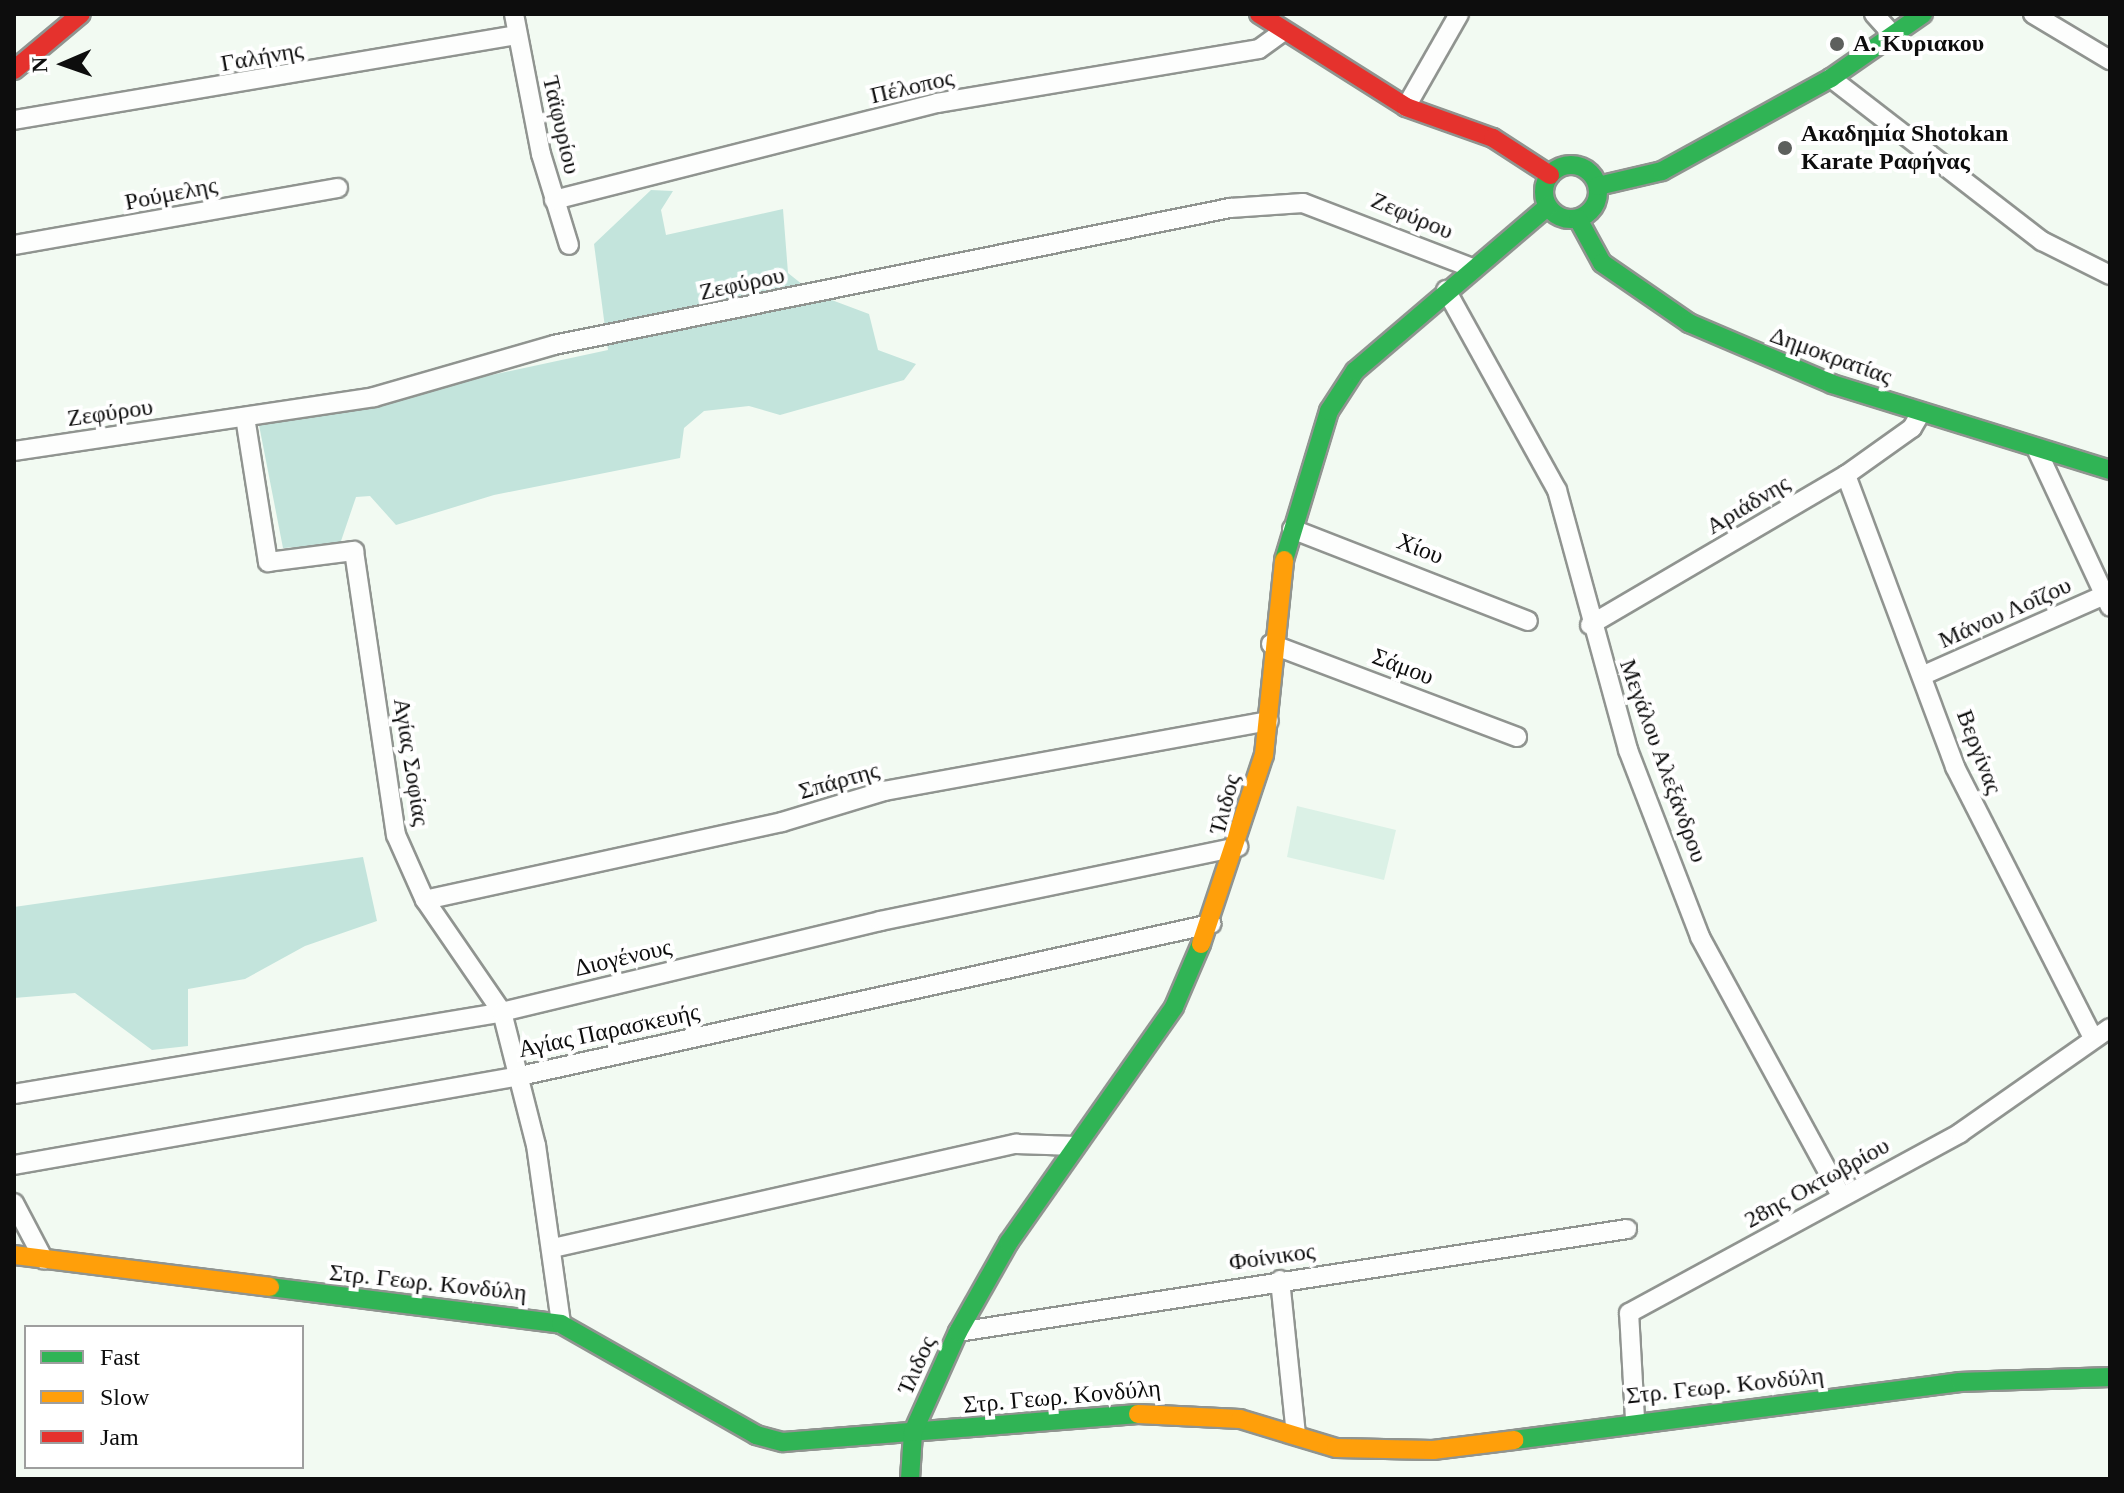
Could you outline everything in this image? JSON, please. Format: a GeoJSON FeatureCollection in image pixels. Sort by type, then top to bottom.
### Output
{"type":"FeatureCollection","features":[{"type":"Feature","properties":{"kind":"street"},"geometry":{"type":"LineString","coordinates":[[14,70],[81,14]]}},
{"type":"Feature","properties":{"kind":"street","name":"Ταϊφυρίου"},"geometry":{"type":"LineString","coordinates":[[514,14],[554,200],[569,245]]}},
{"type":"Feature","properties":{"kind":"street"},"geometry":{"type":"LineString","coordinates":[[1259,14],[1282,32],[1406,107],[1493,138],[1550,175]]}},
{"type":"Feature","properties":{"kind":"street"},"geometry":{"type":"LineString","coordinates":[[1406,107],[1459,14]]}},
{"type":"Feature","properties":{"kind":"street"},"geometry":{"type":"LineString","coordinates":[[1874,14],[1894,36]]}},
{"type":"Feature","properties":{"kind":"street"},"geometry":{"type":"LineString","coordinates":[[1598,186],[1662,171],[1831,78],[1923,14]]}},
{"type":"Feature","properties":{"kind":"street"},"geometry":{"type":"LineString","coordinates":[[2033,14],[2110,60]]}},
{"type":"Feature","properties":{"kind":"street","name":"Πέλοπος"},"geometry":{"type":"LineString","coordinates":[[554,200],[937,103],[1259,49],[1282,32]]}},
{"type":"Feature","properties":{"kind":"street","name":"Γαλήνης"},"geometry":{"type":"LineString","coordinates":[[14,120],[517,35]]}},
{"type":"Feature","properties":{"kind":"street"},"geometry":{"type":"LineString","coordinates":[[1831,78],[2042,241],[2110,275]]}},
{"type":"Feature","properties":{"kind":"street"},"geometry":{"type":"LineString","coordinates":[[1550,175],[1573,165],[1598,186]]}},
{"type":"Feature","properties":{"kind":"street"},"geometry":{"type":"LineString","coordinates":[[1550,175],[1547,207],[1578,219],[1596,203],[1598,186]]}},
{"type":"Feature","properties":{"kind":"street","name":"Ρούμελης"},"geometry":{"type":"LineString","coordinates":[[14,245],[338,188]]}},
{"type":"Feature","properties":{"kind":"street","name":"Ζεφύρου"},"geometry":{"type":"LineString","coordinates":[[14,451],[374,397],[554,345],[1230,208],[1303,203],[1472,268]]}},
{"type":"Feature","properties":{"kind":"street","name":"Ίλιδος"},"geometry":{"type":"LineString","coordinates":[[913,1432],[958,1332],[1076,1146],[1174,1007],[1211,924],[1238,847],[1269,721],[1271,644],[1292,529],[1329,411],[1355,371],[1446,290],[1547,207]]}},
{"type":"Feature","properties":{"kind":"street","name":"Δημοκρατίας"},"geometry":{"type":"LineString","coordinates":[[1578,219],[1602,263],[1656,305],[1783,365],[1920,414],[2110,470]]}},
{"type":"Feature","properties":{"kind":"street","name":"Μεγάλου Αλεξάνδρου"},"geometry":{"type":"LineString","coordinates":[[1446,290],[1557,490],[1590,625],[1628,750],[1700,937],[1841,1196]]}},
{"type":"Feature","properties":{"kind":"street","name":"Αριάδνης"},"geometry":{"type":"LineString","coordinates":[[1590,625],[1846,475],[1912,428],[1920,414]]}},
{"type":"Feature","properties":{"kind":"street","name":"Αγίας Σοφίας"},"geometry":{"type":"LineString","coordinates":[[245,417],[268,562],[354,551],[396,835],[425,900],[502,1012],[520,1076],[553,1248],[561,1324]]}},
{"type":"Feature","properties":{"kind":"street"},"geometry":{"type":"LineString","coordinates":[[2036,448],[2106,601]]}},
{"type":"Feature","properties":{"kind":"street","name":"Βεργίνας"},"geometry":{"type":"LineString","coordinates":[[1846,475],[1926,674],[1972,806],[2092,1036]]}},
{"type":"Feature","properties":{"kind":"street","name":"Χίου"},"geometry":{"type":"LineString","coordinates":[[1292,529],[1528,621]]}},
{"type":"Feature","properties":{"kind":"street","name":"Μάνου Λοΐζου"},"geometry":{"type":"LineString","coordinates":[[1926,674],[2106,601]]}},
{"type":"Feature","properties":{"kind":"street","name":"Σάμου"},"geometry":{"type":"LineString","coordinates":[[1271,644],[1517,737]]}},
{"type":"Feature","properties":{"kind":"street","name":"Σπάρτης"},"geometry":{"type":"LineString","coordinates":[[425,900],[782,822],[884,791],[1269,721]]}},
{"type":"Feature","properties":{"kind":"street","name":"Διογένους"},"geometry":{"type":"LineString","coordinates":[[14,1094],[502,1012],[880,921],[1238,847]]}},
{"type":"Feature","properties":{"kind":"street","name":"Αγίας Παρασκευής"},"geometry":{"type":"LineString","coordinates":[[14,1165],[520,1076],[1211,924]]}},
{"type":"Feature","properties":{"kind":"street","name":"28ης Οκτωβρίου"},"geometry":{"type":"LineString","coordinates":[[1635,1419],[1629,1313],[1960,1133],[2092,1036],[2110,1028]]}},
{"type":"Feature","properties":{"kind":"street"},"geometry":{"type":"LineString","coordinates":[[553,1248],[1016,1144],[1076,1146]]}},
{"type":"Feature","properties":{"kind":"street"},"geometry":{"type":"LineString","coordinates":[[14,1203],[44,1260]]}},
{"type":"Feature","properties":{"kind":"street","name":"Φοίνικος"},"geometry":{"type":"LineString","coordinates":[[958,1332],[1627,1229]]}},
{"type":"Feature","properties":{"kind":"street","name":"Στρ. Γεωρ. Κονδύλη"},"geometry":{"type":"LineString","coordinates":[[14,1255],[561,1324],[756,1435],[783,1442],[1171,1411],[1296,1434],[1336,1448],[1433,1450],[1635,1419],[1960,1382],[2110,1377]]}},
{"type":"Feature","properties":{"kind":"street"},"geometry":{"type":"LineString","coordinates":[[1280,1280],[1296,1434]]}},
{"type":"Feature","properties":{"kind":"street"},"geometry":{"type":"LineString","coordinates":[[910,1479],[913,1432]]}},
{"type":"Feature","properties":{"kind":"shaded area"},"geometry":{"type":"Polygon","coordinates":[[[651,190],[673,191],[661,210],[666,235],[783,209],[788,273],[813,293],[869,314],[878,350],[916,364],[904,380],[780,415],[749,406],[704,411],[684,428],[680,458],[494,495],[396,525],[370,496],[356,497],[340,544],[283,548],[259,425],[608,350],[594,244],[651,190]]]}},
{"type":"Feature","properties":{"kind":"shaded area"},"geometry":{"type":"Polygon","coordinates":[[[363,857],[377,921],[305,946],[245,979],[188,989],[188,1046],[152,1050],[75,993],[14,998],[14,907],[363,857]]]}},
{"type":"Feature","properties":{"kind":"green space"},"geometry":{"type":"Polygon","coordinates":[[[1297,806],[1396,830],[1384,880],[1287,857],[1297,806]]]}},
{"type":"Feature","properties":{"kind":"traffic: fast"},"geometry":{"type":"LineString","coordinates":[[1598,186],[1662,171],[1831,78],[1923,14]]}},
{"type":"Feature","properties":{"kind":"traffic: fast"},"geometry":{"type":"LineString","coordinates":[[1571,165],[1590,173],[1598,192],[1590,211],[1571,219],[1552,211],[1544,192],[1552,173],[1571,165]]}},
{"type":"Feature","properties":{"kind":"traffic: fast"},"geometry":{"type":"LineString","coordinates":[[1284,560],[1329,411],[1355,371],[1547,207]]}},
{"type":"Feature","properties":{"kind":"traffic: fast"},"geometry":{"type":"LineString","coordinates":[[1578,219],[1602,263],[1689,323],[1832,384],[2110,470]]}},
{"type":"Feature","properties":{"kind":"traffic: fast"},"geometry":{"type":"LineString","coordinates":[[910,1479],[913,1432],[958,1332],[1009,1242],[1174,1007],[1201,944]]}},
{"type":"Feature","properties":{"kind":"traffic: fast"},"geometry":{"type":"LineString","coordinates":[[270,1287],[561,1324],[756,1435],[783,1442],[1138,1414]]}},
{"type":"Feature","properties":{"kind":"traffic: fast"},"geometry":{"type":"LineString","coordinates":[[1514,1440],[1960,1382],[2110,1377]]}},
{"type":"Feature","properties":{"kind":"traffic: slow"},"geometry":{"type":"LineString","coordinates":[[1201,944],[1264,755],[1284,560]]}},
{"type":"Feature","properties":{"kind":"traffic: slow"},"geometry":{"type":"LineString","coordinates":[[14,1255],[270,1287]]}},
{"type":"Feature","properties":{"kind":"traffic: slow"},"geometry":{"type":"LineString","coordinates":[[1138,1414],[1240,1419],[1336,1448],[1433,1450],[1514,1440]]}},
{"type":"Feature","properties":{"kind":"traffic: jam"},"geometry":{"type":"LineString","coordinates":[[14,70],[81,14]]}},
{"type":"Feature","properties":{"kind":"traffic: jam"},"geometry":{"type":"LineString","coordinates":[[1259,14],[1406,107],[1493,138],[1550,175]]}},
{"type":"Feature","properties":{"kind":"place","name":"Α. Κυριακου"},"geometry":{"type":"Point","coordinates":[1837,44]}},
{"type":"Feature","properties":{"kind":"place","name":"Ακαδημία Shotokan Karate Ραφήνας"},"geometry":{"type":"Point","coordinates":[1785,148]}}]}
